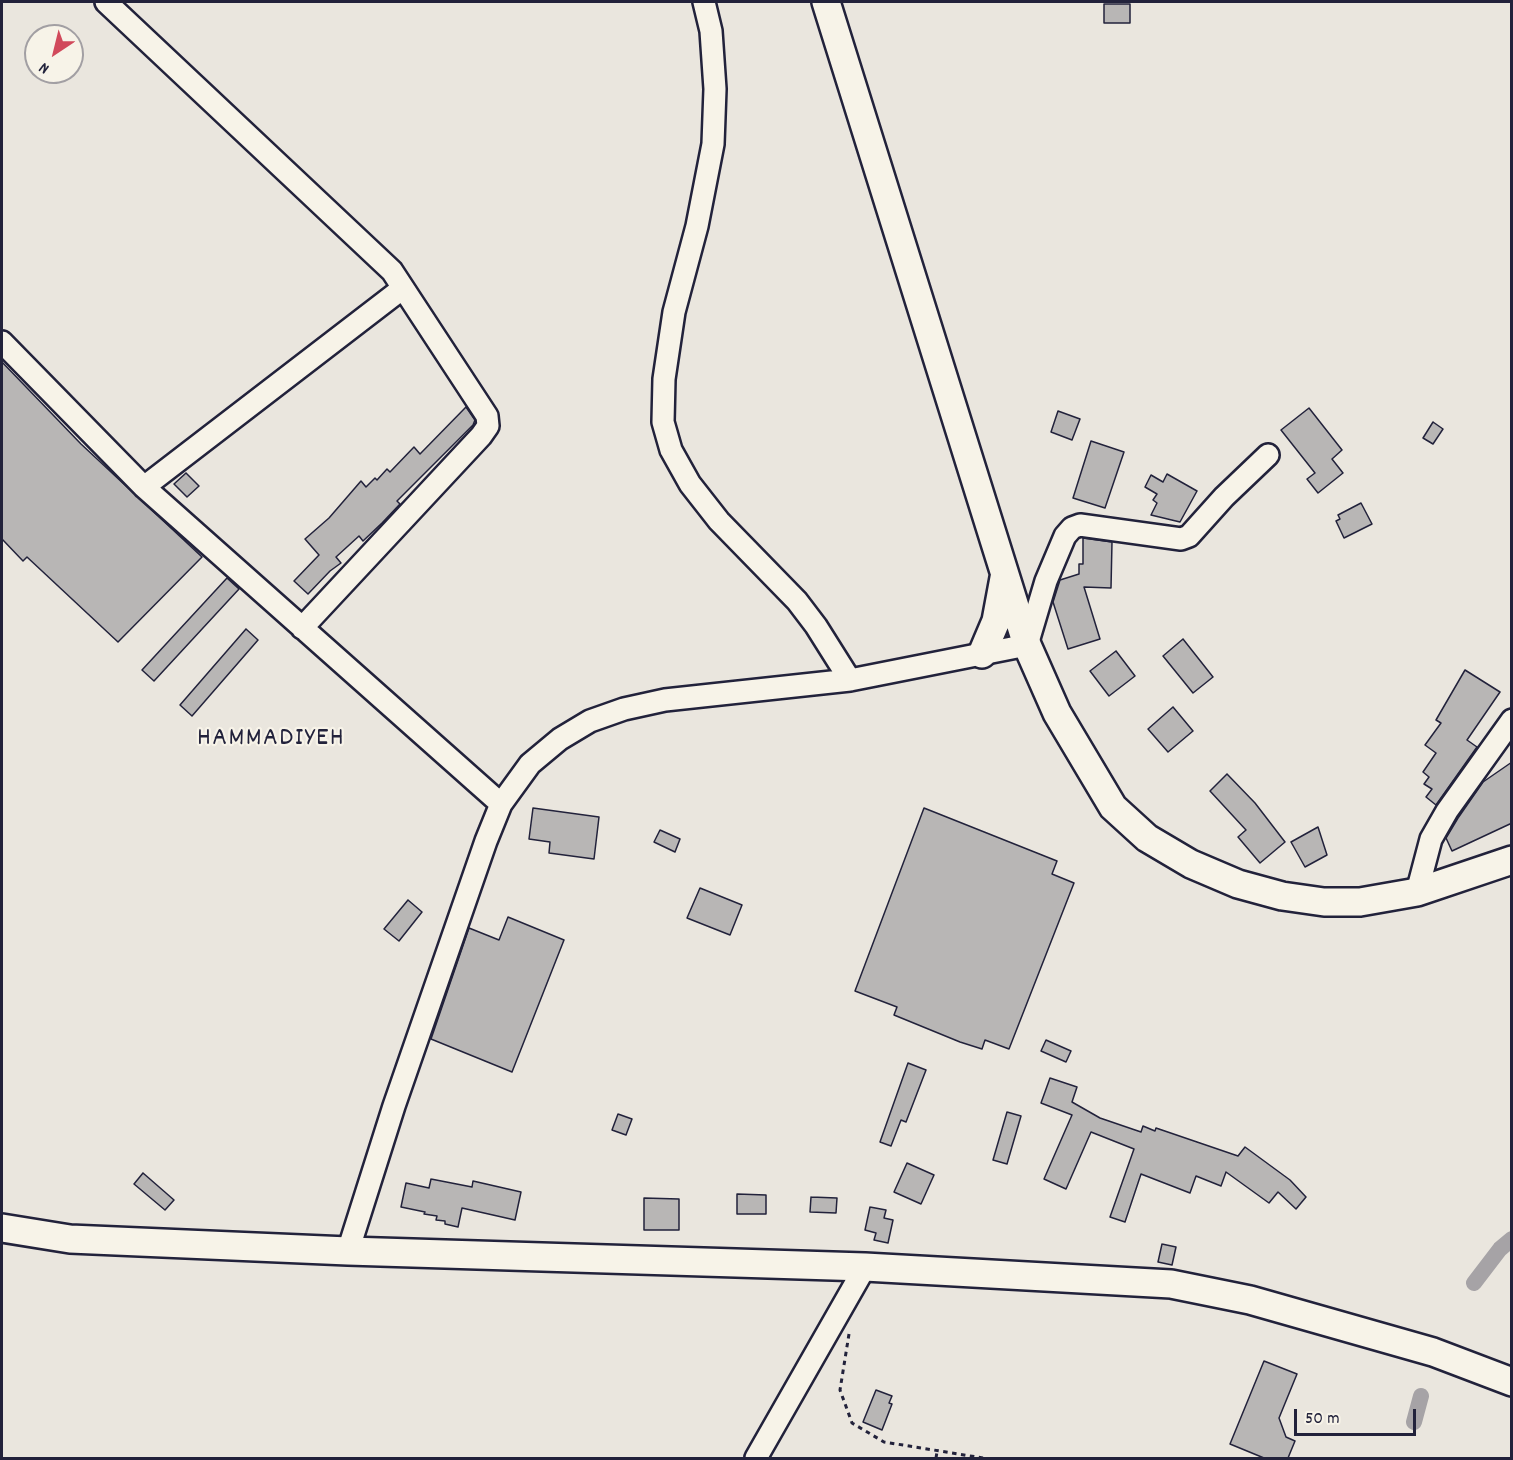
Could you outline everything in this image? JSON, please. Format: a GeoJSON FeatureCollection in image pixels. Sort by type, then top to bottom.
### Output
{"type":"FeatureCollection","features":[{"type":"Feature","properties":{"kind":"main road"},"geometry":{"type":"LineString","coordinates":[[826,2],[1027,645],[1057,713],[1113,807],[1147,838],[1191,864],[1238,884],[1282,896],[1324,902],[1360,902],[1416,892],[1512,860]]}},
{"type":"Feature","properties":{"kind":"main road"},"geometry":{"type":"LineString","coordinates":[[982,654],[996,621],[1005,571]]}},
{"type":"Feature","properties":{"kind":"main road"},"geometry":{"type":"LineString","coordinates":[[2,1228],[70,1239],[348,1251],[865,1267],[1171,1284],[1250,1300],[1432,1352],[1512,1382]]}},
{"type":"Feature","properties":{"kind":"street"},"geometry":{"type":"LineString","coordinates":[[106,2],[384,263],[403,288],[487,416],[488,426],[302,628]]}},
{"type":"Feature","properties":{"kind":"street"},"geometry":{"type":"LineString","coordinates":[[704,2],[712,42],[713,144],[697,226],[674,312],[664,379],[663,422],[671,450],[690,484],[719,521],[797,601],[816,626],[850,680]]}},
{"type":"Feature","properties":{"kind":"street"},"geometry":{"type":"LineString","coordinates":[[144,487],[403,288]]}},
{"type":"Feature","properties":{"kind":"street"},"geometry":{"type":"LineString","coordinates":[[2,342],[144,487],[501,804]]}},
{"type":"Feature","properties":{"kind":"street"},"geometry":{"type":"LineString","coordinates":[[348,1251],[394,1106],[501,804],[530,764],[560,739],[590,721],[624,709],[665,700],[850,680],[1027,645],[1046,581],[1065,536],[1072,528],[1080,525],[1182,539],[1189,536],[1224,497],[1268,455]]}},
{"type":"Feature","properties":{"kind":"street"},"geometry":{"type":"LineString","coordinates":[[1416,892],[1431,839],[1436,830],[1512,720]]}},
{"type":"Feature","properties":{"kind":"street"},"geometry":{"type":"LineString","coordinates":[[756,1458],[865,1267]]}},
{"type":"Feature","properties":{"kind":"path"},"geometry":{"type":"LineString","coordinates":[[849,1333],[840,1390],[852,1423],[884,1442],[983,1458]]}},
{"type":"Feature","properties":{"kind":"path"},"geometry":{"type":"LineString","coordinates":[[936,1458],[937,1452]]}},
{"type":"Feature","properties":{"kind":"building"},"geometry":{"type":"Polygon","coordinates":[[[1104,4],[1130,4],[1130,23],[1104,23],[1104,4]]]}},
{"type":"Feature","properties":{"kind":"building"},"geometry":{"type":"Polygon","coordinates":[[[2,362],[81,444],[202,557],[118,642],[27,557],[23,561],[2,539],[2,362]]]}},
{"type":"Feature","properties":{"kind":"building"},"geometry":{"type":"Polygon","coordinates":[[[466,407],[475,420],[473,425],[397,501],[400,504],[382,523],[363,541],[359,536],[336,557],[341,563],[308,594],[294,581],[319,555],[305,539],[329,518],[361,481],[366,487],[375,478],[377,480],[387,469],[390,472],[414,447],[420,454],[466,407]]]}},
{"type":"Feature","properties":{"kind":"building"},"geometry":{"type":"Polygon","coordinates":[[[1309,408],[1342,450],[1332,459],[1343,473],[1318,493],[1307,479],[1315,473],[1281,430],[1309,408]]]}},
{"type":"Feature","properties":{"kind":"building"},"geometry":{"type":"Polygon","coordinates":[[[1058,411],[1080,419],[1072,440],[1051,432],[1058,411]]]}},
{"type":"Feature","properties":{"kind":"building"},"geometry":{"type":"Polygon","coordinates":[[[1433,422],[1443,429],[1433,444],[1423,438],[1433,422]]]}},
{"type":"Feature","properties":{"kind":"building"},"geometry":{"type":"Polygon","coordinates":[[[1091,441],[1124,452],[1105,508],[1073,498],[1091,441]]]}},
{"type":"Feature","properties":{"kind":"building"},"geometry":{"type":"Polygon","coordinates":[[[186,473],[199,486],[187,497],[174,484],[186,473]]]}},
{"type":"Feature","properties":{"kind":"building"},"geometry":{"type":"Polygon","coordinates":[[[1167,474],[1197,491],[1180,522],[1151,515],[1157,503],[1153,500],[1157,494],[1145,487],[1151,475],[1163,482],[1167,474]]]}},
{"type":"Feature","properties":{"kind":"building"},"geometry":{"type":"Polygon","coordinates":[[[1361,503],[1372,524],[1344,538],[1336,521],[1340,519],[1338,515],[1361,503]]]}},
{"type":"Feature","properties":{"kind":"building"},"geometry":{"type":"Polygon","coordinates":[[[1083,538],[1112,542],[1111,588],[1084,587],[1100,639],[1068,649],[1053,602],[1060,580],[1079,574],[1079,564],[1083,564],[1083,538]]]}},
{"type":"Feature","properties":{"kind":"building"},"geometry":{"type":"Polygon","coordinates":[[[227,578],[239,589],[154,681],[142,670],[227,578]]]}},
{"type":"Feature","properties":{"kind":"building"},"geometry":{"type":"Polygon","coordinates":[[[246,629],[258,640],[192,716],[180,705],[246,629]]]}},
{"type":"Feature","properties":{"kind":"building"},"geometry":{"type":"Polygon","coordinates":[[[1183,639],[1213,677],[1193,693],[1163,656],[1183,639]]]}},
{"type":"Feature","properties":{"kind":"building"},"geometry":{"type":"Polygon","coordinates":[[[1116,651],[1135,676],[1109,696],[1090,671],[1116,651]]]}},
{"type":"Feature","properties":{"kind":"building"},"geometry":{"type":"Polygon","coordinates":[[[1465,670],[1500,692],[1467,740],[1477,747],[1436,805],[1426,797],[1432,789],[1424,784],[1429,777],[1423,772],[1436,753],[1425,745],[1441,723],[1436,720],[1465,670]]]}},
{"type":"Feature","properties":{"kind":"building"},"geometry":{"type":"Polygon","coordinates":[[[1173,707],[1193,731],[1168,752],[1148,729],[1173,707]]]}},
{"type":"Feature","properties":{"kind":"building"},"geometry":{"type":"Polygon","coordinates":[[[1512,762],[1512,823],[1452,851],[1446,838],[1458,818],[1483,782],[1512,762]]]}},
{"type":"Feature","properties":{"kind":"building"},"geometry":{"type":"Polygon","coordinates":[[[1227,774],[1255,803],[1285,842],[1260,863],[1238,837],[1246,830],[1210,791],[1227,774]]]}},
{"type":"Feature","properties":{"kind":"building"},"geometry":{"type":"Polygon","coordinates":[[[533,808],[599,817],[594,859],[549,853],[550,842],[529,839],[533,808]]]}},
{"type":"Feature","properties":{"kind":"building"},"geometry":{"type":"Polygon","coordinates":[[[924,808],[1057,861],[1052,874],[1074,883],[1009,1049],[985,1040],[982,1049],[960,1042],[894,1015],[897,1007],[855,991],[924,808]]]}},
{"type":"Feature","properties":{"kind":"building"},"geometry":{"type":"Polygon","coordinates":[[[1318,827],[1327,855],[1305,867],[1291,842],[1318,827]]]}},
{"type":"Feature","properties":{"kind":"building"},"geometry":{"type":"Polygon","coordinates":[[[660,830],[680,839],[675,852],[654,842],[660,830]]]}},
{"type":"Feature","properties":{"kind":"building"},"geometry":{"type":"Polygon","coordinates":[[[700,888],[742,905],[730,935],[687,918],[700,888]]]}},
{"type":"Feature","properties":{"kind":"building"},"geometry":{"type":"Polygon","coordinates":[[[408,900],[422,912],[399,941],[384,929],[408,900]]]}},
{"type":"Feature","properties":{"kind":"building"},"geometry":{"type":"Polygon","coordinates":[[[508,917],[564,940],[512,1072],[431,1039],[469,928],[499,940],[508,917]]]}},
{"type":"Feature","properties":{"kind":"building"},"geometry":{"type":"Polygon","coordinates":[[[1046,1040],[1071,1051],[1066,1062],[1041,1051],[1046,1040]]]}},
{"type":"Feature","properties":{"kind":"building"},"geometry":{"type":"Polygon","coordinates":[[[908,1063],[926,1070],[906,1122],[901,1120],[891,1146],[880,1142],[908,1063]]]}},
{"type":"Feature","properties":{"kind":"building"},"geometry":{"type":"Polygon","coordinates":[[[1050,1078],[1077,1087],[1072,1102],[1100,1118],[1141,1132],[1143,1126],[1155,1131],[1156,1128],[1238,1156],[1245,1147],[1290,1180],[1306,1197],[1296,1209],[1278,1192],[1269,1203],[1226,1172],[1221,1186],[1196,1176],[1190,1193],[1141,1174],[1125,1222],[1110,1217],[1134,1149],[1091,1132],[1066,1189],[1044,1179],[1072,1115],[1041,1103],[1050,1078]]]}},
{"type":"Feature","properties":{"kind":"building"},"geometry":{"type":"Polygon","coordinates":[[[1007,1112],[1021,1116],[1007,1164],[993,1160],[1007,1112]]]}},
{"type":"Feature","properties":{"kind":"building"},"geometry":{"type":"Polygon","coordinates":[[[618,1114],[632,1119],[626,1135],[612,1130],[618,1114]]]}},
{"type":"Feature","properties":{"kind":"building"},"geometry":{"type":"Polygon","coordinates":[[[907,1163],[934,1175],[921,1204],[894,1192],[907,1163]]]}},
{"type":"Feature","properties":{"kind":"building"},"geometry":{"type":"Polygon","coordinates":[[[143,1173],[174,1200],[165,1210],[134,1184],[143,1173]]]}},
{"type":"Feature","properties":{"kind":"building"},"geometry":{"type":"Polygon","coordinates":[[[431,1179],[472,1187],[473,1181],[521,1192],[515,1220],[462,1208],[458,1227],[436,1220],[437,1216],[401,1207],[406,1183],[429,1188],[431,1179]]]}},
{"type":"Feature","properties":{"kind":"building"},"geometry":{"type":"Polygon","coordinates":[[[737,1194],[766,1195],[766,1214],[737,1214],[737,1194]]]}},
{"type":"Feature","properties":{"kind":"building"},"geometry":{"type":"Polygon","coordinates":[[[811,1197],[837,1198],[836,1213],[810,1212],[811,1197]]]}},
{"type":"Feature","properties":{"kind":"building"},"geometry":{"type":"Polygon","coordinates":[[[644,1198],[679,1199],[679,1230],[644,1230],[644,1198]]]}},
{"type":"Feature","properties":{"kind":"building"},"geometry":{"type":"Polygon","coordinates":[[[870,1207],[886,1210],[884,1218],[893,1220],[888,1243],[874,1240],[876,1233],[865,1230],[870,1207]]]}},
{"type":"Feature","properties":{"kind":"building"},"geometry":{"type":"Polygon","coordinates":[[[1162,1244],[1176,1247],[1172,1265],[1158,1262],[1162,1244]]]}},
{"type":"Feature","properties":{"kind":"building"},"geometry":{"type":"Polygon","coordinates":[[[1264,1361],[1297,1374],[1279,1418],[1286,1437],[1295,1441],[1288,1458],[1264,1458],[1230,1444],[1264,1361]]]}},
{"type":"Feature","properties":{"kind":"building"},"geometry":{"type":"Polygon","coordinates":[[[876,1390],[892,1396],[889,1403],[892,1404],[882,1430],[863,1422],[876,1390]]]}},
{"type":"Feature","properties":{"kind":"waterway"},"geometry":{"type":"LineString","coordinates":[[1474,1283],[1500,1249],[1512,1239]]}},
{"type":"Feature","properties":{"kind":"waterway"},"geometry":{"type":"LineString","coordinates":[[1414,1422],[1421,1396]]}},
{"type":"Feature","properties":{"kind":"district","name":"HAMMADIYEH"},"geometry":{"type":"Point","coordinates":[271,740]}}]}
